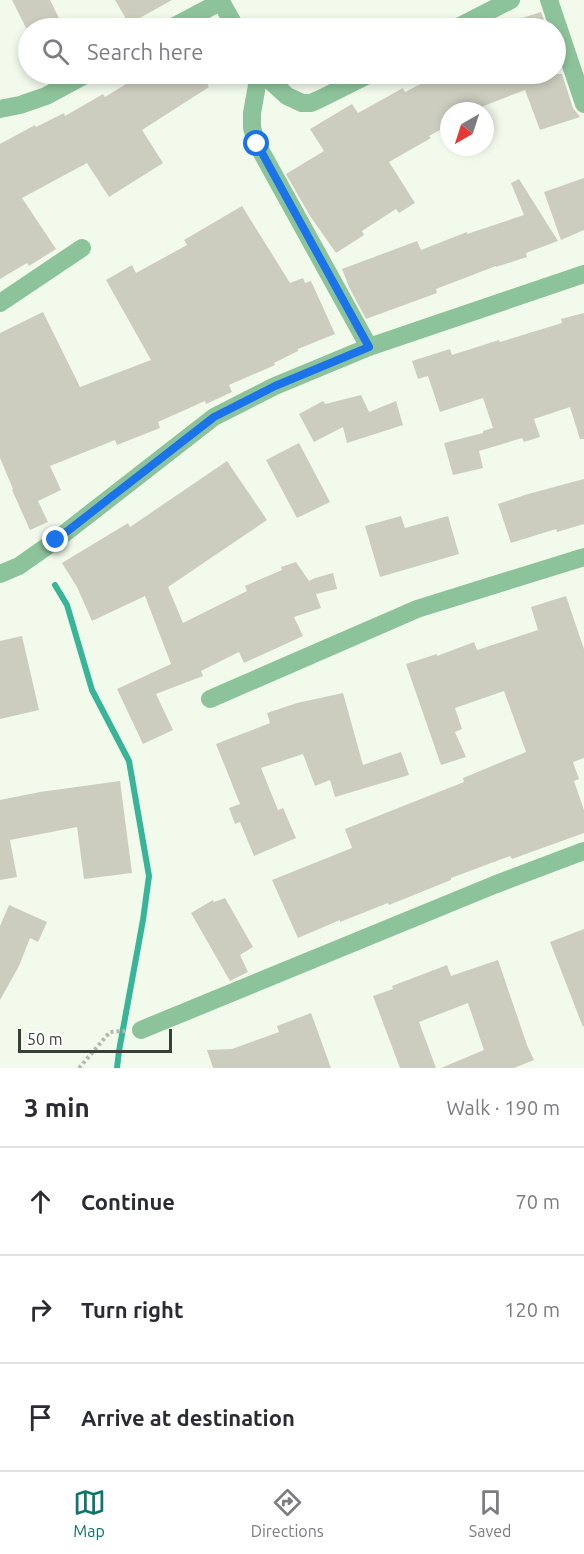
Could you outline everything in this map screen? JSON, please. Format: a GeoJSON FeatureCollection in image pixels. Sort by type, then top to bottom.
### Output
{"type":"FeatureCollection","features":[{"type":"Feature","properties":{"kind":"street"},"geometry":{"type":"LineString","coordinates":[[476,18],[511,0]]}},
{"type":"Feature","properties":{"kind":"street"},"geometry":{"type":"LineString","coordinates":[[549,0],[555,18]]}},
{"type":"Feature","properties":{"kind":"street"},"geometry":{"type":"LineString","coordinates":[[189,18],[220,1],[230,18]]}},
{"type":"Feature","properties":{"kind":"street"},"geometry":{"type":"LineString","coordinates":[[566,51],[584,104]]}},
{"type":"Feature","properties":{"kind":"street"},"geometry":{"type":"LineString","coordinates":[[0,109],[46,96],[68,84]]}},
{"type":"Feature","properties":{"kind":"street"},"geometry":{"type":"LineString","coordinates":[[259,84],[252,113],[252,128],[257,144],[369,347]]}},
{"type":"Feature","properties":{"kind":"street"},"geometry":{"type":"LineString","coordinates":[[273,84],[287,96],[311,103],[350,84]]}},
{"type":"Feature","properties":{"kind":"street"},"geometry":{"type":"LineString","coordinates":[[0,303],[82,248]]}},
{"type":"Feature","properties":{"kind":"street"},"geometry":{"type":"LineString","coordinates":[[0,574],[19,567],[56,540],[214,417],[275,386],[369,347],[584,274]]}},
{"type":"Feature","properties":{"kind":"street"},"geometry":{"type":"LineString","coordinates":[[210,699],[417,609],[584,557]]}},
{"type":"Feature","properties":{"kind":"street"},"geometry":{"type":"LineString","coordinates":[[141,1030],[494,885],[584,851]]}},
{"type":"Feature","properties":{"kind":"path"},"geometry":{"type":"LineString","coordinates":[[79,1068],[110,1032]]}},
{"type":"Feature","properties":{"kind":"building"},"geometry":{"type":"Polygon","coordinates":[[[12,0],[50,0],[59,18],[21,18],[12,0]]]}},
{"type":"Feature","properties":{"kind":"building"},"geometry":{"type":"Polygon","coordinates":[[[115,0],[172,0],[140,18],[126,18],[115,0]]]}},
{"type":"Feature","properties":{"kind":"building"},"geometry":{"type":"Polygon","coordinates":[[[541,12],[543,18],[522,18],[541,12]]]}},
{"type":"Feature","properties":{"kind":"building"},"geometry":{"type":"Polygon","coordinates":[[[126,84],[207,84],[209,87],[142,130],[163,163],[109,197],[87,163],[22,198],[56,249],[29,266],[27,263],[0,279],[0,144],[35,125],[36,127],[64,113],[65,116],[103,94],[105,97],[126,84]]]}},
{"type":"Feature","properties":{"kind":"building"},"geometry":{"type":"Polygon","coordinates":[[[421,84],[565,84],[573,108],[580,117],[540,130],[525,90],[494,102],[440,102],[440,130],[429,136],[431,138],[389,162],[415,203],[399,213],[396,209],[362,231],[364,235],[336,253],[310,216],[286,174],[324,151],[310,129],[352,104],[358,113],[403,88],[405,92],[421,84]]]}},
{"type":"Feature","properties":{"kind":"building"},"geometry":{"type":"Polygon","coordinates":[[[584,178],[584,230],[561,240],[544,192],[584,178]]]}},
{"type":"Feature","properties":{"kind":"building"},"geometry":{"type":"Polygon","coordinates":[[[519,179],[558,241],[526,253],[527,257],[436,289],[437,293],[366,319],[342,269],[417,241],[421,250],[467,232],[467,234],[524,215],[511,183],[519,179]]]}},
{"type":"Feature","properties":{"kind":"building"},"geometry":{"type":"Polygon","coordinates":[[[242,206],[290,283],[303,278],[305,283],[311,281],[335,334],[298,349],[274,363],[275,365],[229,385],[232,392],[206,404],[205,401],[158,422],[160,428],[117,445],[115,440],[50,466],[61,490],[38,501],[48,522],[30,530],[0,458],[0,333],[43,312],[80,387],[151,360],[106,280],[132,265],[136,273],[187,245],[184,240],[242,206]]]}},
{"type":"Feature","properties":{"kind":"building"},"geometry":{"type":"Polygon","coordinates":[[[584,313],[584,439],[580,439],[570,407],[534,419],[540,437],[524,442],[522,438],[479,451],[483,468],[453,475],[444,443],[483,433],[493,428],[483,398],[440,412],[428,376],[418,379],[412,361],[450,349],[452,355],[499,340],[500,342],[562,323],[561,319],[584,313]]]}},
{"type":"Feature","properties":{"kind":"building"},"geometry":{"type":"Polygon","coordinates":[[[361,395],[369,412],[396,401],[403,425],[347,443],[343,427],[314,442],[299,414],[323,401],[325,404],[361,395]]]}},
{"type":"Feature","properties":{"kind":"building"},"geometry":{"type":"Polygon","coordinates":[[[299,443],[330,502],[297,518],[266,460],[299,443]]]}},
{"type":"Feature","properties":{"kind":"building"},"geometry":{"type":"Polygon","coordinates":[[[227,461],[267,520],[168,587],[183,623],[247,591],[245,586],[282,570],[281,567],[296,562],[309,581],[333,573],[337,589],[316,594],[321,608],[294,617],[303,636],[244,663],[239,652],[201,671],[203,676],[156,694],[173,730],[143,744],[117,689],[171,664],[145,596],[92,621],[77,587],[62,563],[128,523],[130,527],[227,461]]]}},
{"type":"Feature","properties":{"kind":"building"},"geometry":{"type":"Polygon","coordinates":[[[584,479],[584,524],[557,532],[556,529],[511,543],[498,504],[584,479]]]}},
{"type":"Feature","properties":{"kind":"building"},"geometry":{"type":"Polygon","coordinates":[[[401,516],[405,528],[448,516],[459,554],[380,577],[365,526],[401,516]]]}},
{"type":"Feature","properties":{"kind":"building"},"geometry":{"type":"Polygon","coordinates":[[[566,596],[584,649],[584,758],[573,762],[579,779],[574,781],[584,810],[584,833],[512,859],[510,856],[389,905],[388,903],[340,922],[340,920],[298,938],[272,880],[352,848],[345,829],[464,782],[463,778],[526,752],[504,691],[455,708],[462,729],[455,732],[466,757],[441,765],[406,664],[437,654],[437,656],[474,642],[477,650],[538,630],[531,607],[566,596]]]}},
{"type":"Feature","properties":{"kind":"building"},"geometry":{"type":"Polygon","coordinates":[[[22,636],[39,710],[0,719],[0,641],[22,636]]]}},
{"type":"Feature","properties":{"kind":"building"},"geometry":{"type":"Polygon","coordinates":[[[343,693],[363,765],[401,752],[409,775],[335,797],[330,780],[315,786],[303,754],[261,768],[278,810],[283,808],[296,838],[254,856],[240,822],[235,824],[229,808],[240,804],[216,744],[270,723],[267,713],[297,703],[343,693]]]}},
{"type":"Feature","properties":{"kind":"building"},"geometry":{"type":"Polygon","coordinates":[[[120,781],[132,873],[84,879],[77,827],[10,840],[17,877],[0,880],[0,800],[120,781]]]}},
{"type":"Feature","properties":{"kind":"building"},"geometry":{"type":"Polygon","coordinates":[[[225,898],[253,947],[240,955],[248,972],[230,981],[191,913],[213,900],[214,902],[225,898]]]}},
{"type":"Feature","properties":{"kind":"building"},"geometry":{"type":"Polygon","coordinates":[[[9,905],[47,922],[38,942],[30,938],[19,966],[0,1000],[0,926],[9,905]]]}},
{"type":"Feature","properties":{"kind":"building"},"geometry":{"type":"Polygon","coordinates":[[[584,929],[584,1026],[583,1027],[550,942],[584,929]]]}},
{"type":"Feature","properties":{"kind":"building"},"geometry":{"type":"Polygon","coordinates":[[[498,960],[534,1060],[514,1068],[441,1068],[484,1050],[468,1003],[419,1022],[436,1068],[400,1068],[373,996],[393,989],[392,986],[447,965],[451,976],[498,960]]]}},
{"type":"Feature","properties":{"kind":"building"},"geometry":{"type":"Polygon","coordinates":[[[311,1013],[331,1068],[213,1068],[207,1050],[232,1049],[279,1032],[277,1026],[311,1013]]]}},
{"type":"Feature","properties":{"kind":"waterway"},"geometry":{"type":"LineString","coordinates":[[55,585],[67,605],[92,690],[129,761],[149,876],[117,1068]]}},
{"type":"Feature","properties":{"kind":"route"},"geometry":{"type":"LineString","coordinates":[[56,540],[214,417],[275,386],[369,347],[257,144]]}}]}
